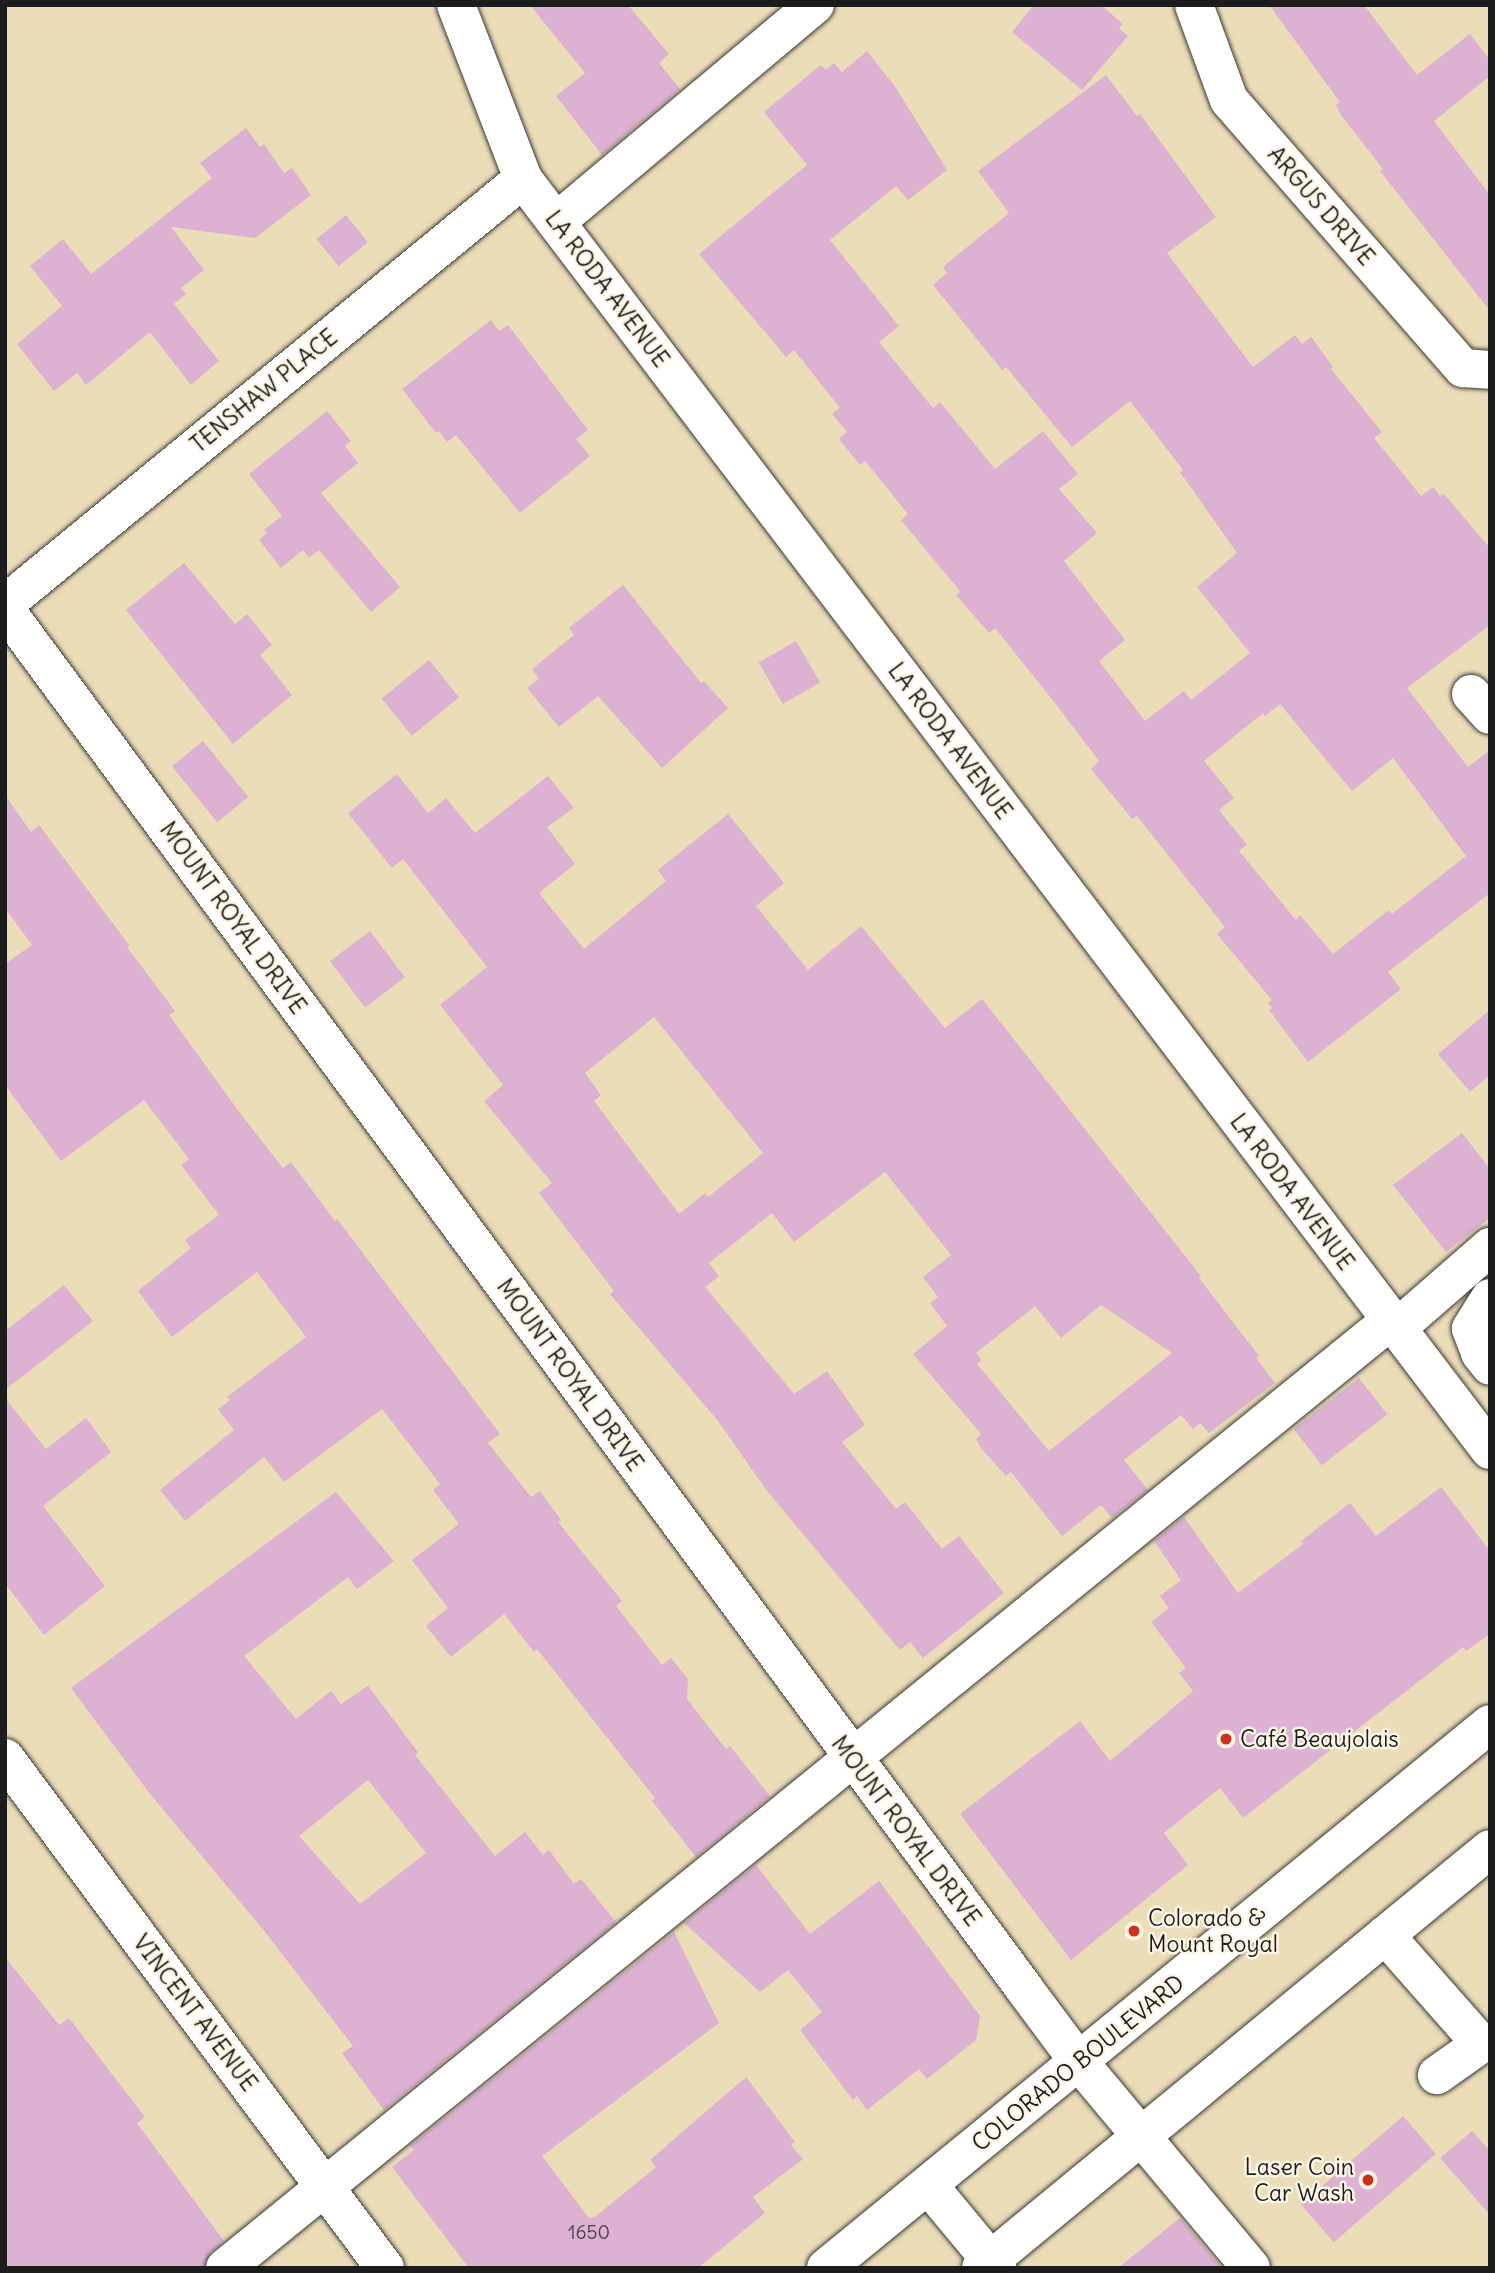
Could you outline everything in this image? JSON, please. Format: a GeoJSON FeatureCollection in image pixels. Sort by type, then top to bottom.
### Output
{"type":"FeatureCollection","features":[{"type":"Feature","properties":{"kind":"street","name":"LA RODA AVENUE"},"geometry":{"type":"LineString","coordinates":[[456,5],[523,179],[1490,1450]]}},
{"type":"Feature","properties":{"kind":"street"},"geometry":{"type":"LineString","coordinates":[[556,222],[815,5]]}},
{"type":"Feature","properties":{"kind":"street","name":"ARGUS DRIVE"},"geometry":{"type":"LineString","coordinates":[[1194,5],[1228,100],[1463,368],[1490,370]]}},
{"type":"Feature","properties":{"kind":"street","name":"TENSHAW PLACE"},"geometry":{"type":"LineString","coordinates":[[5,606],[523,179]]}},
{"type":"Feature","properties":{"kind":"street","name":"MOUNT ROYAL DRIVE"},"geometry":{"type":"LineString","coordinates":[[5,606],[851,1758],[1079,2062],[1251,2268]]}},
{"type":"Feature","properties":{"kind":"street"},"geometry":{"type":"LineString","coordinates":[[225,2268],[326,2189],[851,1758],[1490,1247]]}},
{"type":"Feature","properties":{"kind":"street"},"geometry":{"type":"LineString","coordinates":[[1490,1298],[1471,1329],[1480,1353],[1490,1366]]}},
{"type":"Feature","properties":{"kind":"street","name":"COLORADO BOULEVARD"},"geometry":{"type":"LineString","coordinates":[[826,2268],[1490,1724]]}},
{"type":"Feature","properties":{"kind":"street","name":"VINCENT AVENUE"},"geometry":{"type":"LineString","coordinates":[[5,1758],[385,2268]]}},
{"type":"Feature","properties":{"kind":"street"},"geometry":{"type":"LineString","coordinates":[[929,2186],[989,2265],[1490,1849]]}},
{"type":"Feature","properties":{"kind":"street"},"geometry":{"type":"LineString","coordinates":[[1385,1935],[1485,2039],[1437,2076]]}},
{"type":"Feature","properties":{"kind":"building"},"geometry":{"type":"Polygon","coordinates":[[[530,5],[628,5],[669,54],[659,63],[680,89],[602,155],[556,96],[585,73],[530,5]]]}},
{"type":"Feature","properties":{"kind":"building"},"geometry":{"type":"Polygon","coordinates":[[[1034,5],[1101,5],[1123,24],[1119,28],[1128,36],[1082,90],[1012,32],[1034,5]]]}},
{"type":"Feature","properties":{"kind":"building"},"geometry":{"type":"Polygon","coordinates":[[[1269,5],[1364,5],[1417,75],[1470,34],[1490,60],[1490,76],[1434,121],[1490,195],[1490,311],[1380,171],[1383,169],[1341,115],[1336,105],[1340,102],[1269,5]]]}},
{"type":"Feature","properties":{"kind":"building"},"geometry":{"type":"Polygon","coordinates":[[[867,51],[896,88],[947,170],[908,200],[896,186],[830,240],[899,326],[879,342],[933,408],[940,402],[995,469],[1043,431],[1078,474],[1059,489],[1097,533],[1064,561],[1125,640],[1099,661],[1145,721],[1184,691],[1191,700],[1250,653],[1197,587],[1237,553],[1180,472],[1183,470],[1130,401],[1072,447],[1006,367],[1002,370],[933,285],[947,273],[943,267],[1009,213],[978,171],[1106,75],[1137,116],[1140,114],[1216,217],[1167,253],[1253,367],[1295,335],[1302,344],[1311,337],[1333,367],[1331,369],[1382,432],[1374,438],[1421,496],[1433,487],[1440,496],[1444,494],[1490,548],[1490,625],[1407,688],[1468,767],[1490,750],[1490,893],[1388,972],[1401,989],[1308,1062],[1269,1010],[1272,1008],[1268,1003],[1272,1000],[1217,934],[1225,927],[1137,816],[1132,819],[1091,769],[1099,761],[995,628],[989,633],[956,595],[960,591],[901,520],[908,514],[865,461],[860,465],[839,439],[847,432],[832,414],[840,408],[794,350],[786,357],[699,254],[807,165],[764,112],[821,65],[826,70],[834,63],[842,72],[867,51]],[[1280,704],[1265,716],[1263,713],[1204,761],[1234,798],[1219,810],[1247,845],[1239,851],[1296,920],[1300,915],[1333,954],[1389,910],[1392,914],[1466,856],[1393,758],[1352,791],[1280,704]]]}},
{"type":"Feature","properties":{"kind":"building"},"geometry":{"type":"Polygon","coordinates":[[[246,128],[260,147],[264,144],[284,173],[292,168],[311,195],[255,238],[171,227],[204,270],[181,288],[186,294],[174,304],[219,361],[191,385],[150,332],[86,385],[77,373],[54,391],[17,344],[62,306],[30,266],[63,239],[91,274],[212,178],[200,163],[246,128]]]}},
{"type":"Feature","properties":{"kind":"building"},"geometry":{"type":"Polygon","coordinates":[[[346,215],[368,242],[338,266],[316,239],[346,215]]]}},
{"type":"Feature","properties":{"kind":"building"},"geometry":{"type":"Polygon","coordinates":[[[491,320],[499,331],[508,325],[588,430],[576,439],[590,456],[520,513],[456,435],[447,442],[439,431],[436,433],[402,389],[491,320]]]}},
{"type":"Feature","properties":{"kind":"building"},"geometry":{"type":"Polygon","coordinates":[[[327,411],[351,441],[345,446],[358,463],[321,493],[400,587],[371,612],[319,550],[309,558],[303,550],[281,568],[259,540],[267,533],[264,530],[282,516],[249,474],[327,411]]]}},
{"type":"Feature","properties":{"kind":"building"},"geometry":{"type":"Polygon","coordinates":[[[184,563],[235,624],[247,614],[272,645],[260,655],[292,695],[233,744],[126,610],[184,563]]]}},
{"type":"Feature","properties":{"kind":"building"},"geometry":{"type":"Polygon","coordinates":[[[623,585],[701,683],[704,681],[728,708],[662,768],[598,696],[559,727],[527,688],[539,679],[532,669],[574,635],[569,628],[623,585]]]}},
{"type":"Feature","properties":{"kind":"building"},"geometry":{"type":"Polygon","coordinates":[[[796,641],[820,683],[783,704],[759,662],[796,641]]]}},
{"type":"Feature","properties":{"kind":"building"},"geometry":{"type":"Polygon","coordinates":[[[429,660],[459,697],[412,736],[382,698],[429,660]]]}},
{"type":"Feature","properties":{"kind":"building"},"geometry":{"type":"Polygon","coordinates":[[[203,741],[248,797],[217,822],[172,766],[203,741]]]}},
{"type":"Feature","properties":{"kind":"building"},"geometry":{"type":"Polygon","coordinates":[[[397,774],[428,813],[446,798],[475,833],[548,776],[574,808],[547,827],[575,864],[539,893],[584,949],[666,881],[658,870],[728,814],[784,883],[756,906],[808,970],[861,926],[945,1028],[982,999],[1201,1276],[1199,1278],[1259,1356],[1256,1358],[1275,1383],[1209,1433],[1200,1423],[1193,1429],[1181,1415],[1124,1460],[1148,1490],[1112,1518],[1101,1505],[1062,1536],[1011,1472],[1006,1476],[981,1448],[976,1439],[981,1434],[913,1354],[947,1326],[930,1303],[938,1297],[923,1277],[951,1255],[885,1172],[794,1242],[772,1213],[709,1263],[719,1276],[705,1287],[794,1394],[827,1371],[865,1425],[842,1442],[896,1509],[905,1502],[942,1549],[959,1536],[1004,1593],[923,1658],[910,1642],[900,1650],[767,1491],[718,1421],[610,1294],[614,1291],[539,1193],[552,1183],[484,1101],[503,1085],[440,1005],[487,967],[403,859],[392,868],[348,813],[397,774]],[[654,1017],[585,1073],[601,1095],[594,1101],[679,1214],[705,1193],[708,1197],[763,1153],[654,1017]],[[1101,1305],[1061,1338],[1035,1306],[976,1353],[982,1360],[977,1364],[1049,1451],[1172,1353],[1101,1305]]]}},
{"type":"Feature","properties":{"kind":"building"},"geometry":{"type":"Polygon","coordinates":[[[5,795],[31,832],[39,825],[129,945],[127,947],[175,1011],[169,1015],[240,1113],[283,1168],[291,1162],[500,1434],[488,1443],[531,1497],[540,1491],[561,1520],[558,1522],[622,1601],[616,1606],[662,1665],[671,1658],[688,1679],[687,1699],[726,1749],[730,1746],[770,1796],[696,1857],[652,1801],[655,1798],[537,1649],[534,1652],[504,1614],[451,1657],[426,1626],[448,1608],[412,1560],[459,1524],[433,1490],[440,1484],[382,1409],[284,1482],[264,1457],[185,1521],[160,1490],[234,1430],[218,1409],[230,1400],[227,1397],[306,1337],[257,1272],[172,1337],[138,1291],[191,1248],[185,1240],[219,1215],[181,1165],[189,1159],[144,1100],[61,1161],[5,1085],[5,964],[32,945],[5,908],[5,795]]]}},
{"type":"Feature","properties":{"kind":"building"},"geometry":{"type":"Polygon","coordinates":[[[370,931],[405,977],[365,1007],[330,961],[370,931]]]}},
{"type":"Feature","properties":{"kind":"building"},"geometry":{"type":"Polygon","coordinates":[[[1490,1010],[1490,1075],[1470,1092],[1438,1054],[1490,1010]]]}},
{"type":"Feature","properties":{"kind":"building"},"geometry":{"type":"Polygon","coordinates":[[[1462,1133],[1490,1169],[1490,1218],[1446,1252],[1393,1185],[1462,1133]]]}},
{"type":"Feature","properties":{"kind":"building"},"geometry":{"type":"Polygon","coordinates":[[[64,1285],[93,1321],[5,1390],[5,1331],[64,1285]]]}},
{"type":"Feature","properties":{"kind":"building"},"geometry":{"type":"Polygon","coordinates":[[[1359,1378],[1387,1414],[1322,1465],[1294,1429],[1359,1378]]]}},
{"type":"Feature","properties":{"kind":"building"},"geometry":{"type":"Polygon","coordinates":[[[5,1398],[46,1449],[86,1418],[111,1452],[43,1506],[105,1586],[44,1635],[5,1583],[5,1398]]]}},
{"type":"Feature","properties":{"kind":"building"},"geometry":{"type":"Polygon","coordinates":[[[1441,1487],[1490,1551],[1490,1634],[1466,1651],[1463,1647],[1243,1818],[1220,1788],[1164,1833],[1188,1865],[1071,1960],[960,1814],[1080,1721],[1110,1761],[1193,1691],[1179,1673],[1186,1668],[1151,1622],[1169,1608],[1160,1596],[1181,1580],[1154,1541],[1184,1517],[1238,1593],[1303,1544],[1301,1541],[1350,1503],[1376,1536],[1441,1487]]]}},
{"type":"Feature","properties":{"kind":"building"},"geometry":{"type":"Polygon","coordinates":[[[336,1492],[394,1561],[357,1589],[348,1577],[244,1656],[296,1719],[331,1691],[341,1704],[368,1686],[418,1752],[415,1755],[495,1856],[525,1832],[543,1855],[549,1850],[574,1884],[581,1879],[616,1922],[384,2110],[342,2053],[353,2046],[265,1932],[150,1794],[71,1688],[336,1492]],[[368,1780],[299,1836],[360,1904],[426,1853],[368,1780]]]}},
{"type":"Feature","properties":{"kind":"building"},"geometry":{"type":"Polygon","coordinates":[[[756,1865],[810,1934],[879,1881],[980,2016],[976,2040],[927,2079],[919,2069],[867,2110],[857,2096],[853,2100],[800,2030],[822,2012],[788,1970],[760,1992],[684,1923],[756,1865]]]}},
{"type":"Feature","properties":{"kind":"building"},"geometry":{"type":"Polygon","coordinates":[[[674,1932],[719,2023],[542,2156],[589,2218],[595,2217],[656,2167],[650,2160],[746,2077],[795,2142],[791,2145],[803,2159],[753,2197],[765,2213],[698,2268],[469,2268],[392,2167],[414,2150],[410,2146],[674,1932]]]}},
{"type":"Feature","properties":{"kind":"building"},"geometry":{"type":"Polygon","coordinates":[[[5,1957],[59,2025],[69,2018],[145,2117],[137,2123],[224,2241],[211,2252],[204,2268],[5,2268],[5,1957]]]}},
{"type":"Feature","properties":{"kind":"building","name":"Laser Coin Car Wash"},"geometry":{"type":"Polygon","coordinates":[[[1403,2116],[1436,2154],[1334,2242],[1301,2205],[1403,2116]]]}},
{"type":"Feature","properties":{"kind":"building"},"geometry":{"type":"Polygon","coordinates":[[[1472,2131],[1490,2151],[1490,2215],[1440,2158],[1472,2131]]]}},
{"type":"Feature","properties":{"kind":"building"},"geometry":{"type":"Polygon","coordinates":[[[1180,2218],[1222,2268],[1118,2268],[1180,2218]]]}},
{"type":"Feature","properties":{"kind":"place","name":"Café Beaujolais"},"geometry":{"type":"Point","coordinates":[1226,1739]}},
{"type":"Feature","properties":{"kind":"place","name":"Colorado & Mount Royal"},"geometry":{"type":"Point","coordinates":[1134,1931]}},
{"type":"Feature","properties":{"kind":"place","name":"Laser Coin Car Wash"},"geometry":{"type":"Point","coordinates":[1368,2180]}}]}
